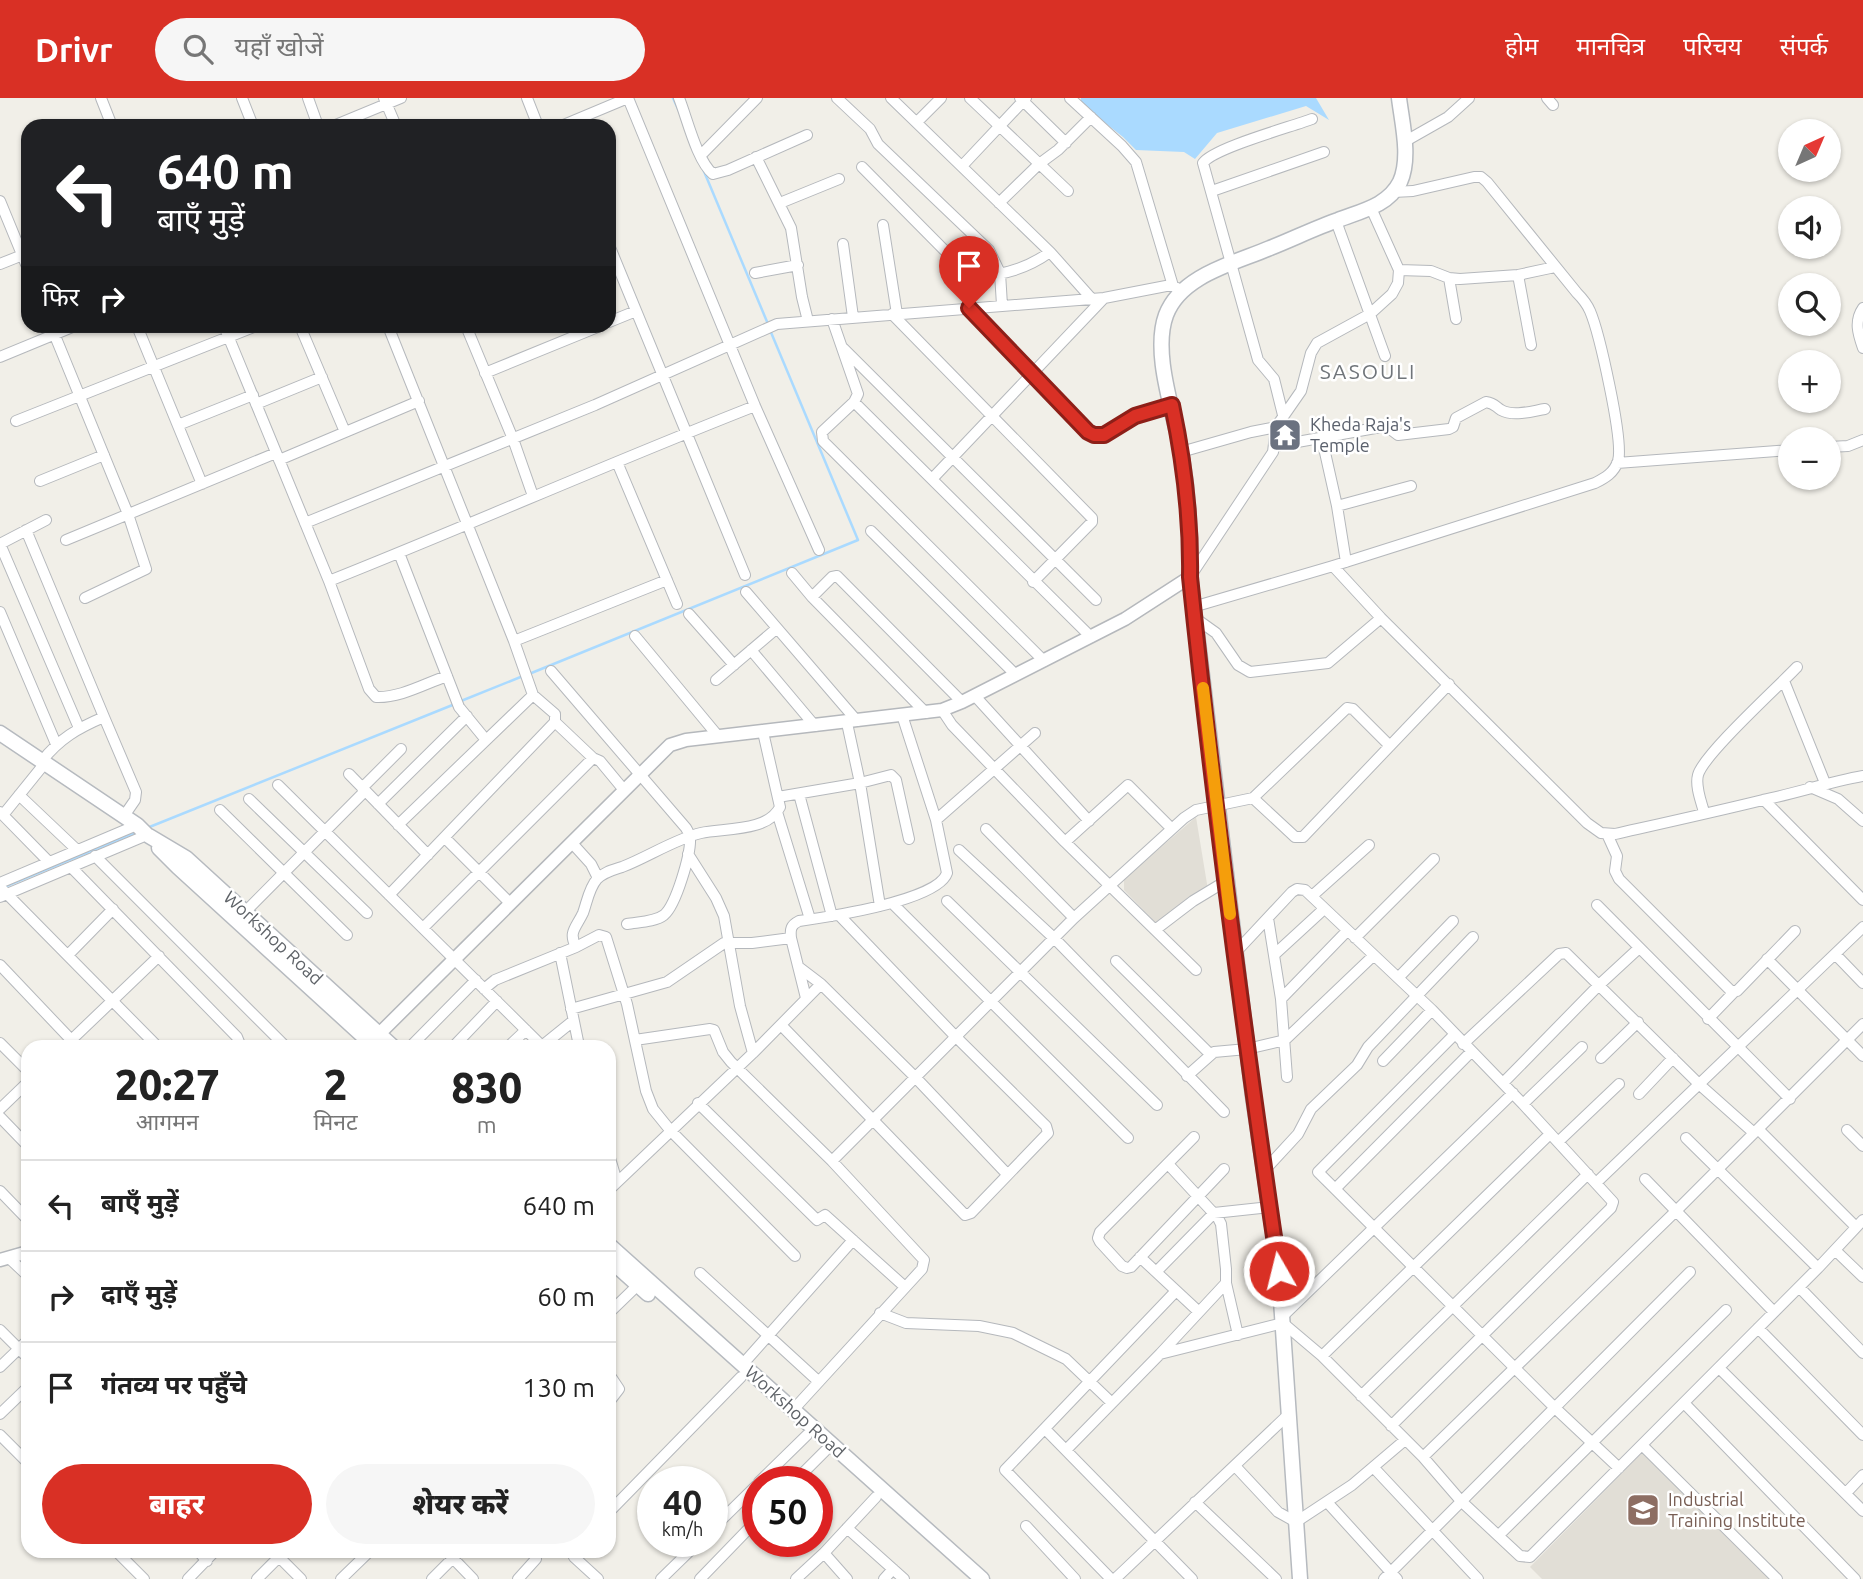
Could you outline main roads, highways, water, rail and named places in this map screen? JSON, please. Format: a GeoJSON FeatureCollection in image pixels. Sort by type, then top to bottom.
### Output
{"type":"FeatureCollection","features":[{"type":"Feature","properties":{"kind":"main road"},"geometry":{"type":"LineString","coordinates":[[1300,1579],[1279,1271],[1216,805],[1190,577],[1181,452],[1161,338],[1178,288],[1232,263],[1371,208],[1393,192],[1403,172],[1404,142],[1399,98]]}},
{"type":"Feature","properties":{"kind":"main road","name":"Workshop Road"},"geometry":{"type":"LineString","coordinates":[[0,733],[186,858],[245,912],[369,1040]]}},
{"type":"Feature","properties":{"kind":"main road","name":"Workshop Road"},"geometry":{"type":"LineString","coordinates":[[144,831],[178,867],[369,1040]]}},
{"type":"Feature","properties":{"kind":"main road","name":"Workshop Road"},"geometry":{"type":"LineString","coordinates":[[616,1253],[641,1281],[742,1371],[807,1435],[968,1579]]}},
{"type":"Feature","properties":{"kind":"main road","name":"Workshop Road"},"geometry":{"type":"LineString","coordinates":[[616,1264],[641,1281]]}},
{"type":"Feature","properties":{"kind":"main road","name":"Workshop Road"},"geometry":{"type":"LineString","coordinates":[[742,1371],[793,1410],[982,1579]]}},
{"type":"Feature","properties":{"kind":"water"},"geometry":{"type":"Polygon","coordinates":[[[1081,98],[1316,98],[1329,120],[1306,106],[1217,133],[1195,159],[1184,152],[1136,150],[1081,104],[1081,98]]]}},
{"type":"Feature","properties":{"kind":"waterway"},"geometry":{"type":"LineString","coordinates":[[673,98],[679,111]]}},
{"type":"Feature","properties":{"kind":"waterway"},"geometry":{"type":"LineString","coordinates":[[703,169],[768,324]]}},
{"type":"Feature","properties":{"kind":"waterway"},"geometry":{"type":"LineString","coordinates":[[529,674],[858,540],[770,330]]}},
{"type":"Feature","properties":{"kind":"waterway"},"geometry":{"type":"LineString","coordinates":[[461,701],[523,676]]}},
{"type":"Feature","properties":{"kind":"waterway"},"geometry":{"type":"LineString","coordinates":[[147,828],[455,704]]}},
{"type":"Feature","properties":{"kind":"waterway"},"geometry":{"type":"LineString","coordinates":[[4,887],[137,832]]}},
{"type":"Feature","properties":{"kind":"place","name":"Kheda Raja's Temple"},"geometry":{"type":"Point","coordinates":[1285,435]}},
{"type":"Feature","properties":{"kind":"place","name":"Industrial Training Institute"},"geometry":{"type":"Point","coordinates":[1643,1510]}},
{"type":"Feature","properties":{"kind":"district","name":"SASOULI"},"geometry":{"type":"Point","coordinates":[1368,372]}}]}
